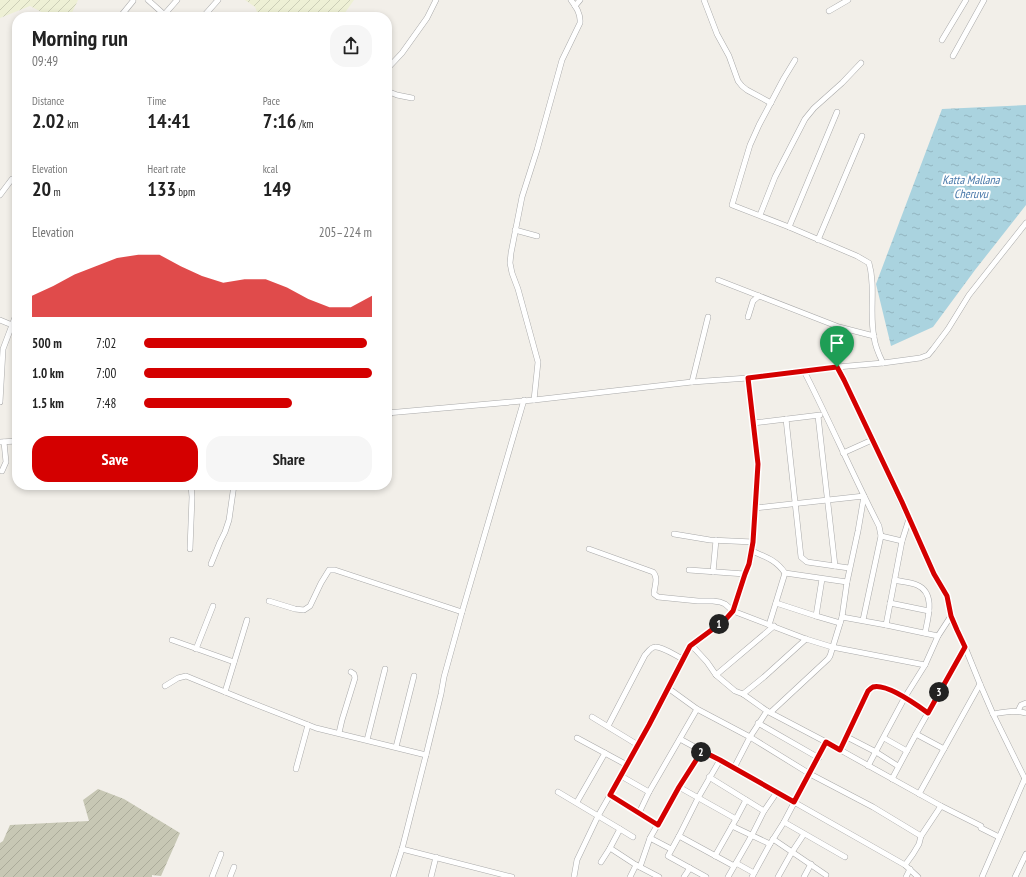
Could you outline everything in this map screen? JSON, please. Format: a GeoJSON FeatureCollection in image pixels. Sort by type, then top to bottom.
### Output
{"type":"FeatureCollection","features":[{"type":"Feature","properties":{"kind":"street"},"geometry":{"type":"LineString","coordinates":[[124,12],[133,0]]}},
{"type":"Feature","properties":{"kind":"street"},"geometry":{"type":"LineString","coordinates":[[148,0],[160,12]]}},
{"type":"Feature","properties":{"kind":"street"},"geometry":{"type":"LineString","coordinates":[[167,12],[177,0]]}},
{"type":"Feature","properties":{"kind":"street"},"geometry":{"type":"LineString","coordinates":[[207,12],[218,0]]}},
{"type":"Feature","properties":{"kind":"street"},"geometry":{"type":"LineString","coordinates":[[392,64],[402,53],[427,18],[436,0]]}},
{"type":"Feature","properties":{"kind":"street"},"geometry":{"type":"LineString","coordinates":[[534,400],[538,362],[510,263],[522,197],[537,150],[562,60],[580,23],[579,13],[571,0]]}},
{"type":"Feature","properties":{"kind":"street"},"geometry":{"type":"LineString","coordinates":[[575,6],[580,0]]}},
{"type":"Feature","properties":{"kind":"street"},"geometry":{"type":"LineString","coordinates":[[704,0],[717,34],[729,56],[738,81],[747,90],[771,102]]}},
{"type":"Feature","properties":{"kind":"street"},"geometry":{"type":"LineString","coordinates":[[828,10],[848,0]]}},
{"type":"Feature","properties":{"kind":"street"},"geometry":{"type":"LineString","coordinates":[[942,40],[966,0]]}},
{"type":"Feature","properties":{"kind":"street"},"geometry":{"type":"LineString","coordinates":[[953,56],[984,0]]}},
{"type":"Feature","properties":{"kind":"street"},"geometry":{"type":"LineString","coordinates":[[795,60],[771,102],[750,145],[732,204],[857,256],[869,263],[871,269],[873,294],[874,336],[877,350],[883,363]]}},
{"type":"Feature","properties":{"kind":"street"},"geometry":{"type":"LineString","coordinates":[[760,215],[775,177],[805,119],[814,108],[842,83],[860,63]]}},
{"type":"Feature","properties":{"kind":"street"},"geometry":{"type":"LineString","coordinates":[[392,93],[412,98]]}},
{"type":"Feature","properties":{"kind":"street"},"geometry":{"type":"LineString","coordinates":[[789,227],[838,112]]}},
{"type":"Feature","properties":{"kind":"street"},"geometry":{"type":"LineString","coordinates":[[818,240],[862,136]]}},
{"type":"Feature","properties":{"kind":"street"},"geometry":{"type":"LineString","coordinates":[[0,195],[12,179]]}},
{"type":"Feature","properties":{"kind":"street"},"geometry":{"type":"LineString","coordinates":[[392,413],[534,400],[692,382],[748,378],[920,358],[928,354],[933,349],[948,330],[969,295],[1026,223]]}},
{"type":"Feature","properties":{"kind":"street"},"geometry":{"type":"LineString","coordinates":[[515,230],[537,236]]}},
{"type":"Feature","properties":{"kind":"street"},"geometry":{"type":"LineString","coordinates":[[718,280],[839,327],[874,336]]}},
{"type":"Feature","properties":{"kind":"street"},"geometry":{"type":"LineString","coordinates":[[748,317],[752,301],[759,296]]}},
{"type":"Feature","properties":{"kind":"street"},"geometry":{"type":"LineString","coordinates":[[692,382],[708,317]]}},
{"type":"Feature","properties":{"kind":"street"},"geometry":{"type":"LineString","coordinates":[[0,320],[12,325],[3,349],[0,402]]}},
{"type":"Feature","properties":{"kind":"street"},"geometry":{"type":"LineString","coordinates":[[837,367],[902,502],[934,574],[947,596],[951,616],[993,714],[1025,779],[1018,791],[982,877]]}},
{"type":"Feature","properties":{"kind":"street"},"geometry":{"type":"LineString","coordinates":[[804,371],[879,526],[881,536],[863,620]]}},
{"type":"Feature","properties":{"kind":"street"},"geometry":{"type":"LineString","coordinates":[[574,877],[577,860],[598,816],[649,725],[690,646],[725,620],[733,611],[749,564],[753,542],[758,464],[748,378]]}},
{"type":"Feature","properties":{"kind":"street"},"geometry":{"type":"LineString","coordinates":[[393,877],[402,849],[426,755],[444,677],[524,400]]}},
{"type":"Feature","properties":{"kind":"street"},"geometry":{"type":"LineString","coordinates":[[754,423],[818,416],[824,414]]}},
{"type":"Feature","properties":{"kind":"street"},"geometry":{"type":"LineString","coordinates":[[818,416],[835,566]]}},
{"type":"Feature","properties":{"kind":"street"},"geometry":{"type":"LineString","coordinates":[[786,419],[801,558],[807,562],[849,568]]}},
{"type":"Feature","properties":{"kind":"street"},"geometry":{"type":"LineString","coordinates":[[843,453],[872,440]]}},
{"type":"Feature","properties":{"kind":"street"},"geometry":{"type":"LineString","coordinates":[[2,471],[6,462],[2,442],[12,441]]}},
{"type":"Feature","properties":{"kind":"street"},"geometry":{"type":"LineString","coordinates":[[190,549],[191,490]]}},
{"type":"Feature","properties":{"kind":"street"},"geometry":{"type":"LineString","coordinates":[[211,564],[229,520],[233,490]]}},
{"type":"Feature","properties":{"kind":"street"},"geometry":{"type":"LineString","coordinates":[[755,508],[864,496]]}},
{"type":"Feature","properties":{"kind":"street"},"geometry":{"type":"LineString","coordinates":[[734,768],[758,723],[769,711],[830,656],[842,617],[849,568],[858,531],[864,496]]}},
{"type":"Feature","properties":{"kind":"street"},"geometry":{"type":"LineString","coordinates":[[886,625],[902,541],[909,519]]}},
{"type":"Feature","properties":{"kind":"street"},"geometry":{"type":"LineString","coordinates":[[674,534],[696,538],[753,542]]}},
{"type":"Feature","properties":{"kind":"street"},"geometry":{"type":"LineString","coordinates":[[881,536],[902,541]]}},
{"type":"Feature","properties":{"kind":"street"},"geometry":{"type":"LineString","coordinates":[[713,572],[716,540]]}},
{"type":"Feature","properties":{"kind":"street"},"geometry":{"type":"LineString","coordinates":[[589,550],[653,572],[656,577],[654,592],[656,596],[691,601],[720,602],[725,604],[733,611],[806,639],[832,647],[925,665]]}},
{"type":"Feature","properties":{"kind":"street"},"geometry":{"type":"LineString","coordinates":[[752,551],[776,562],[785,573],[847,582]]}},
{"type":"Feature","properties":{"kind":"street"},"geometry":{"type":"LineString","coordinates":[[269,601],[295,609],[304,610],[310,606],[329,570],[335,570],[462,612]]}},
{"type":"Feature","properties":{"kind":"street"},"geometry":{"type":"LineString","coordinates":[[689,570],[745,574]]}},
{"type":"Feature","properties":{"kind":"street"},"geometry":{"type":"LineString","coordinates":[[716,675],[771,625],[785,573]]}},
{"type":"Feature","properties":{"kind":"street"},"geometry":{"type":"LineString","coordinates":[[816,616],[822,579]]}},
{"type":"Feature","properties":{"kind":"street"},"geometry":{"type":"LineString","coordinates":[[895,580],[917,585],[926,593],[929,599],[929,611],[925,633]]}},
{"type":"Feature","properties":{"kind":"street"},"geometry":{"type":"LineString","coordinates":[[776,603],[840,623]]}},
{"type":"Feature","properties":{"kind":"street"},"geometry":{"type":"LineString","coordinates":[[890,603],[929,611]]}},
{"type":"Feature","properties":{"kind":"street"},"geometry":{"type":"LineString","coordinates":[[196,649],[213,606]]}},
{"type":"Feature","properties":{"kind":"street"},"geometry":{"type":"LineString","coordinates":[[868,766],[925,665],[938,636],[951,616]]}},
{"type":"Feature","properties":{"kind":"street"},"geometry":{"type":"LineString","coordinates":[[842,617],[938,636]]}},
{"type":"Feature","properties":{"kind":"street"},"geometry":{"type":"LineString","coordinates":[[224,692],[247,620]]}},
{"type":"Feature","properties":{"kind":"street"},"geometry":{"type":"LineString","coordinates":[[743,694],[806,639]]}},
{"type":"Feature","properties":{"kind":"street"},"geometry":{"type":"LineString","coordinates":[[172,640],[234,662]]}},
{"type":"Feature","properties":{"kind":"street"},"geometry":{"type":"LineString","coordinates":[[690,646],[699,653],[716,675],[735,691],[743,694],[769,711],[999,838]]}},
{"type":"Feature","properties":{"kind":"street"},"geometry":{"type":"LineString","coordinates":[[892,779],[965,647]]}},
{"type":"Feature","properties":{"kind":"street"},"geometry":{"type":"LineString","coordinates":[[608,726],[645,655],[651,648],[659,648],[683,659]]}},
{"type":"Feature","properties":{"kind":"street"},"geometry":{"type":"LineString","coordinates":[[367,740],[385,669]]}},
{"type":"Feature","properties":{"kind":"street"},"geometry":{"type":"LineString","coordinates":[[339,733],[355,678],[354,674],[351,672]]}},
{"type":"Feature","properties":{"kind":"street"},"geometry":{"type":"LineString","coordinates":[[166,686],[178,678],[186,676],[247,702],[316,728],[426,755]]}},
{"type":"Feature","properties":{"kind":"street"},"geometry":{"type":"LineString","coordinates":[[396,747],[414,676]]}},
{"type":"Feature","properties":{"kind":"street"},"geometry":{"type":"LineString","coordinates":[[919,794],[980,684]]}},
{"type":"Feature","properties":{"kind":"street"},"geometry":{"type":"LineString","coordinates":[[840,750],[868,691],[872,688],[882,687],[895,692],[928,713]]}},
{"type":"Feature","properties":{"kind":"street"},"geometry":{"type":"LineString","coordinates":[[668,688],[697,709],[750,737],[810,774],[873,807],[921,836]]}},
{"type":"Feature","properties":{"kind":"street"},"geometry":{"type":"LineString","coordinates":[[1018,711],[1021,705],[1026,703]]}},
{"type":"Feature","properties":{"kind":"street"},"geometry":{"type":"LineString","coordinates":[[639,813],[649,792],[697,709]]}},
{"type":"Feature","properties":{"kind":"street"},"geometry":{"type":"LineString","coordinates":[[993,714],[1018,711],[1026,713]]}},
{"type":"Feature","properties":{"kind":"street"},"geometry":{"type":"LineString","coordinates":[[592,717],[638,745]]}},
{"type":"Feature","properties":{"kind":"street"},"geometry":{"type":"LineString","coordinates":[[758,723],[819,758]]}},
{"type":"Feature","properties":{"kind":"street"},"geometry":{"type":"LineString","coordinates":[[296,769],[308,725]]}},
{"type":"Feature","properties":{"kind":"street"},"geometry":{"type":"LineString","coordinates":[[916,734],[944,749]]}},
{"type":"Feature","properties":{"kind":"street"},"geometry":{"type":"LineString","coordinates":[[847,737],[876,752],[898,766]]}},
{"type":"Feature","properties":{"kind":"street"},"geometry":{"type":"LineString","coordinates":[[577,738],[627,765]]}},
{"type":"Feature","properties":{"kind":"street"},"geometry":{"type":"LineString","coordinates":[[884,738],[907,751]]}},
{"type":"Feature","properties":{"kind":"street"},"geometry":{"type":"LineString","coordinates":[[680,739],[720,760],[905,865],[918,877]]}},
{"type":"Feature","properties":{"kind":"street"},"geometry":{"type":"LineString","coordinates":[[679,836],[753,876],[819,758],[826,742]]}},
{"type":"Feature","properties":{"kind":"street"},"geometry":{"type":"LineString","coordinates":[[630,877],[638,866],[650,838],[679,787],[702,751]]}},
{"type":"Feature","properties":{"kind":"street"},"geometry":{"type":"LineString","coordinates":[[577,802],[605,753]]}},
{"type":"Feature","properties":{"kind":"street"},"geometry":{"type":"LineString","coordinates":[[706,877],[668,856],[709,777],[720,760]]}},
{"type":"Feature","properties":{"kind":"street"},"geometry":{"type":"LineString","coordinates":[[621,776],[649,792]]}},
{"type":"Feature","properties":{"kind":"street"},"geometry":{"type":"LineString","coordinates":[[709,777],[764,811]]}},
{"type":"Feature","properties":{"kind":"street"},"geometry":{"type":"LineString","coordinates":[[679,787],[736,819]]}},
{"type":"Feature","properties":{"kind":"street"},"geometry":{"type":"LineString","coordinates":[[558,792],[577,802],[633,837]]}},
{"type":"Feature","properties":{"kind":"street"},"geometry":{"type":"LineString","coordinates":[[728,877],[764,811],[777,792]]}},
{"type":"Feature","properties":{"kind":"street"},"geometry":{"type":"LineString","coordinates":[[610,795],[658,825]]}},
{"type":"Feature","properties":{"kind":"street"},"geometry":{"type":"LineString","coordinates":[[716,856],[746,800]]}},
{"type":"Feature","properties":{"kind":"street"},"geometry":{"type":"LineString","coordinates":[[905,865],[919,844],[921,836],[941,806]]}},
{"type":"Feature","properties":{"kind":"street"},"geometry":{"type":"LineString","coordinates":[[784,822],[845,857]]}},
{"type":"Feature","properties":{"kind":"street"},"geometry":{"type":"LineString","coordinates":[[732,826],[792,852],[826,875]]}},
{"type":"Feature","properties":{"kind":"street"},"geometry":{"type":"LineString","coordinates":[[601,862],[620,829]]}},
{"type":"Feature","properties":{"kind":"street"},"geometry":{"type":"LineString","coordinates":[[778,877],[804,834]]}},
{"type":"Feature","properties":{"kind":"street"},"geometry":{"type":"LineString","coordinates":[[650,838],[672,849]]}},
{"type":"Feature","properties":{"kind":"street"},"geometry":{"type":"LineString","coordinates":[[610,848],[638,866],[659,877]]}},
{"type":"Feature","properties":{"kind":"street"},"geometry":{"type":"LineString","coordinates":[[402,849],[512,877]]}},
{"type":"Feature","properties":{"kind":"street"},"geometry":{"type":"LineString","coordinates":[[212,877],[221,854]]}},
{"type":"Feature","properties":{"kind":"street"},"geometry":{"type":"LineString","coordinates":[[1015,877],[1026,856]]}},
{"type":"Feature","properties":{"kind":"street"},"geometry":{"type":"LineString","coordinates":[[431,877],[436,857]]}},
{"type":"Feature","properties":{"kind":"street"},"geometry":{"type":"LineString","coordinates":[[804,877],[811,864]]}},
{"type":"Feature","properties":{"kind":"street"},"geometry":{"type":"LineString","coordinates":[[230,877],[234,867]]}},
{"type":"Feature","properties":{"kind":"street"},"geometry":{"type":"LineString","coordinates":[[684,877],[690,868]]}},
{"type":"Feature","properties":{"kind":"street"},"geometry":{"type":"LineString","coordinates":[[906,877],[910,869]]}},
{"type":"Feature","properties":{"kind":"shaded area"},"geometry":{"type":"Polygon","coordinates":[[[0,0],[78,0],[72,12],[41,12],[30,6],[0,18],[0,0]]]}},
{"type":"Feature","properties":{"kind":"shaded area"},"geometry":{"type":"Polygon","coordinates":[[[245,0],[354,0],[346,12],[257,12],[255,7],[245,0]]]}},
{"type":"Feature","properties":{"kind":"shaded area"},"geometry":{"type":"Polygon","coordinates":[[[98,789],[124,799],[180,833],[161,876],[0,877],[0,843],[3,841],[10,825],[89,821],[83,800],[98,789]]]}},
{"type":"Feature","properties":{"kind":"water","name":"Katta Mallana Cheruvu"},"geometry":{"type":"Polygon","coordinates":[[[1026,105],[1026,205],[933,327],[891,346],[876,284],[942,109],[1026,105]]]}},
{"type":"Feature","properties":{"kind":"route"},"geometry":{"type":"LineString","coordinates":[[837,367],[902,502],[934,574],[947,596],[951,616],[965,647],[928,713],[895,692],[882,687],[875,687],[868,691],[840,750],[826,742],[819,758],[794,802],[702,751],[679,787],[658,825],[610,795],[649,725],[690,646],[725,620],[733,611],[749,564],[753,542],[758,464],[748,378],[837,367]]}}]}
